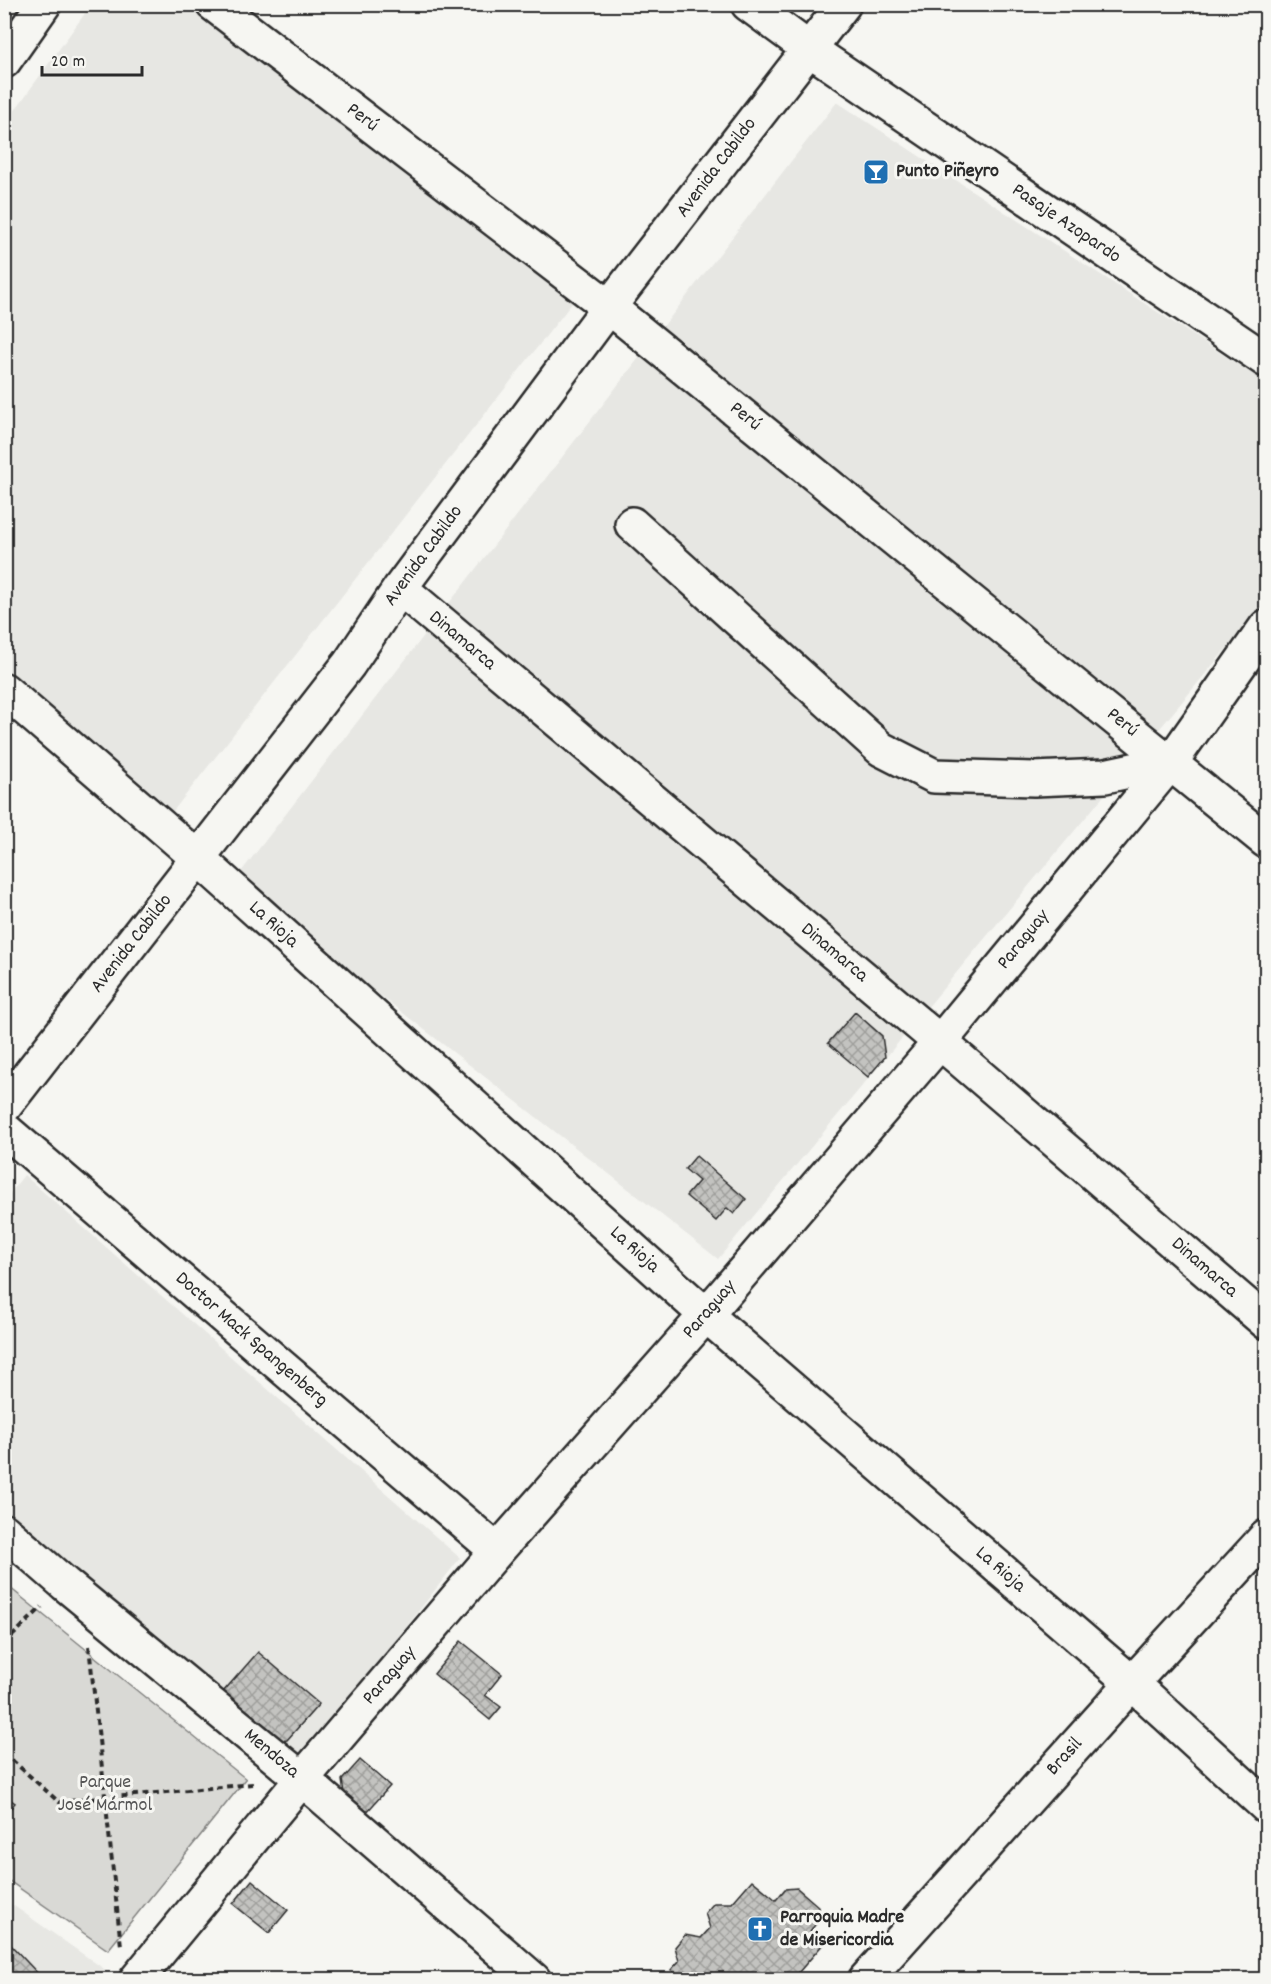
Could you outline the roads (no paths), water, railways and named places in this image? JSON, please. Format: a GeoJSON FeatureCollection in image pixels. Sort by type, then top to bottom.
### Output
{"type":"FeatureCollection","features":[{"type":"Feature","properties":{"kind":"street"},"geometry":{"type":"LineString","coordinates":[[4,61],[44,4]]}},
{"type":"Feature","properties":{"kind":"street","name":"Perú"},"geometry":{"type":"LineString","coordinates":[[213,4],[609,307],[1266,841]]}},
{"type":"Feature","properties":{"kind":"street","name":"Pasaje Azopardo"},"geometry":{"type":"LineString","coordinates":[[748,4],[809,49],[1266,360]]}},
{"type":"Feature","properties":{"kind":"street","name":"Avenida Cabildo"},"geometry":{"type":"LineString","coordinates":[[4,1107],[349,664],[399,588],[609,307],[844,4]]}},
{"type":"Feature","properties":{"kind":"street"},"geometry":{"type":"LineString","coordinates":[[632,524],[881,749],[934,776],[1034,779],[1105,776],[1171,762]]}},
{"type":"Feature","properties":{"kind":"street","name":"Dinamarca"},"geometry":{"type":"LineString","coordinates":[[399,588],[940,1042],[1266,1322]]}},
{"type":"Feature","properties":{"kind":"street","name":"Paraguay"},"geometry":{"type":"LineString","coordinates":[[129,1968],[302,1779],[940,1042],[1171,762],[1266,627]]}},
{"type":"Feature","properties":{"kind":"street","name":"La Rioja"},"geometry":{"type":"LineString","coordinates":[[4,690],[199,859],[706,1315],[1132,1683],[1266,1806]]}},
{"type":"Feature","properties":{"kind":"street","name":"Doctor Mack Spangenberg"},"geometry":{"type":"LineString","coordinates":[[4,1129],[497,1551]]}},
{"type":"Feature","properties":{"kind":"street","name":"Mendoza"},"geometry":{"type":"LineString","coordinates":[[4,1531],[302,1779],[515,1973]]}},
{"type":"Feature","properties":{"kind":"street","name":"Brasil"},"geometry":{"type":"LineString","coordinates":[[866,1980],[1266,1537]]}},
{"type":"Feature","properties":{"kind":"place","name":"Punto Piñeyro"},"geometry":{"type":"Point","coordinates":[876,172]}},
{"type":"Feature","properties":{"kind":"place","name":"Parroquia Madre de Misericordia"},"geometry":{"type":"Point","coordinates":[760,1929]}},
{"type":"Feature","properties":{"kind":"park label","name":"Parque José Mármol"},"geometry":{"type":"Point","coordinates":[105,1794]}}]}
